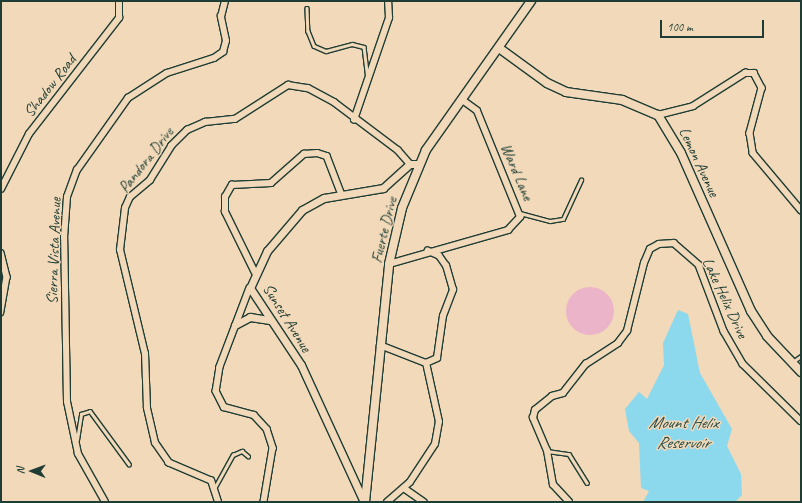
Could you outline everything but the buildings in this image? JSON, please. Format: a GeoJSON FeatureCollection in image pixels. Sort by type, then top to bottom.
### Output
{"type":"FeatureCollection","features":[{"type":"Feature","properties":{"kind":"main road","name":"Fuerte Drive"},"geometry":{"type":"LineString","coordinates":[[365,502],[389,264],[402,208],[419,164],[531,1]]}},
{"type":"Feature","properties":{"kind":"main road"},"geometry":{"type":"LineString","coordinates":[[500,48],[548,83],[566,92],[622,100],[658,115]]}},
{"type":"Feature","properties":{"kind":"main road","name":"Lemon Avenue"},"geometry":{"type":"LineString","coordinates":[[658,115],[681,153],[751,311],[791,363],[801,372]]}},
{"type":"Feature","properties":{"kind":"street","name":"Shadow Road"},"geometry":{"type":"LineString","coordinates":[[1,189],[29,134],[119,18],[119,1]]}},
{"type":"Feature","properties":{"kind":"street","name":"Sierra Vista Avenue"},"geometry":{"type":"LineString","coordinates":[[105,502],[76,448],[66,402],[64,238],[70,184],[128,98],[167,73],[214,58],[223,52],[226,41],[221,18],[225,1]]}},
{"type":"Feature","properties":{"kind":"street"},"geometry":{"type":"LineString","coordinates":[[354,120],[389,18],[388,1]]}},
{"type":"Feature","properties":{"kind":"street"},"geometry":{"type":"LineString","coordinates":[[658,115],[693,106],[745,73],[754,73],[762,88],[750,133],[753,153],[801,210]]}},
{"type":"Feature","properties":{"kind":"street","name":"Pandora Drive"},"geometry":{"type":"LineString","coordinates":[[215,487],[207,478],[169,463],[155,443],[147,408],[145,354],[120,250],[125,208],[186,130],[205,122],[235,119],[281,86],[298,85],[315,91],[398,150],[410,164]]}},
{"type":"Feature","properties":{"kind":"street","name":"Ward Lane"},"geometry":{"type":"LineString","coordinates":[[389,264],[428,251],[508,230],[514,227],[520,213],[476,110],[463,101]]}},
{"type":"Feature","properties":{"kind":"street"},"geometry":{"type":"LineString","coordinates":[[255,273],[225,212],[225,197],[232,185],[271,183],[304,154],[316,153],[327,156],[342,195]]}},
{"type":"Feature","properties":{"kind":"street"},"geometry":{"type":"LineString","coordinates":[[410,164],[419,164]]}},
{"type":"Feature","properties":{"kind":"street","name":"Sunset Avenue"},"geometry":{"type":"LineString","coordinates":[[365,502],[304,370],[250,288],[255,273],[267,251],[296,214],[315,202],[342,195],[383,188],[410,164]]}},
{"type":"Feature","properties":{"kind":"street","name":"Lake Helix Drive"},"geometry":{"type":"LineString","coordinates":[[569,502],[553,485],[547,452],[533,418],[537,406],[563,394],[586,364],[618,343],[627,331],[638,281],[650,249],[662,244],[674,242],[699,265],[724,331],[744,364],[801,421]]}},
{"type":"Feature","properties":{"kind":"street"},"geometry":{"type":"LineString","coordinates":[[380,345],[426,363],[437,358],[444,316],[453,290],[446,266],[439,256],[428,251]]}},
{"type":"Feature","properties":{"kind":"street"},"geometry":{"type":"LineString","coordinates":[[1,253],[7,277],[1,312]]}},
{"type":"Feature","properties":{"kind":"street"},"geometry":{"type":"LineString","coordinates":[[250,288],[220,367],[216,391],[224,407],[254,415],[267,429],[273,448],[264,502]]}},
{"type":"Feature","properties":{"kind":"street"},"geometry":{"type":"LineString","coordinates":[[235,325],[250,317],[270,320]]}},
{"type":"Feature","properties":{"kind":"street"},"geometry":{"type":"LineString","coordinates":[[387,502],[404,488],[435,444],[438,430],[434,390],[426,363]]}},
{"type":"Feature","properties":{"kind":"street"},"geometry":{"type":"LineString","coordinates":[[215,487],[218,502]]}},
{"type":"Feature","properties":{"kind":"street"},"geometry":{"type":"LineString","coordinates":[[404,488],[424,502]]}},
{"type":"Feature","properties":{"kind":"lane"},"geometry":{"type":"LineString","coordinates":[[307,8],[308,31],[314,46],[326,51],[352,44],[364,47],[368,78]]}},
{"type":"Feature","properties":{"kind":"lane"},"geometry":{"type":"LineString","coordinates":[[520,213],[550,221],[563,219],[581,180]]}},
{"type":"Feature","properties":{"kind":"lane"},"geometry":{"type":"LineString","coordinates":[[791,363],[801,356]]}},
{"type":"Feature","properties":{"kind":"lane"},"geometry":{"type":"LineString","coordinates":[[76,448],[81,414],[90,411],[129,464]]}},
{"type":"Feature","properties":{"kind":"lane"},"geometry":{"type":"LineString","coordinates":[[215,487],[233,455],[242,451],[248,456]]}},
{"type":"Feature","properties":{"kind":"lane"},"geometry":{"type":"LineString","coordinates":[[547,452],[569,454],[587,483]]}},
{"type":"Feature","properties":{"kind":"water","name":"Mount Helix Reservoir"},"geometry":{"type":"Polygon","coordinates":[[[678,310],[688,314],[700,373],[732,429],[727,446],[741,474],[742,495],[735,502],[643,502],[649,491],[641,488],[639,443],[629,431],[625,409],[639,392],[647,399],[664,365],[663,343],[678,310]]]}}]}
